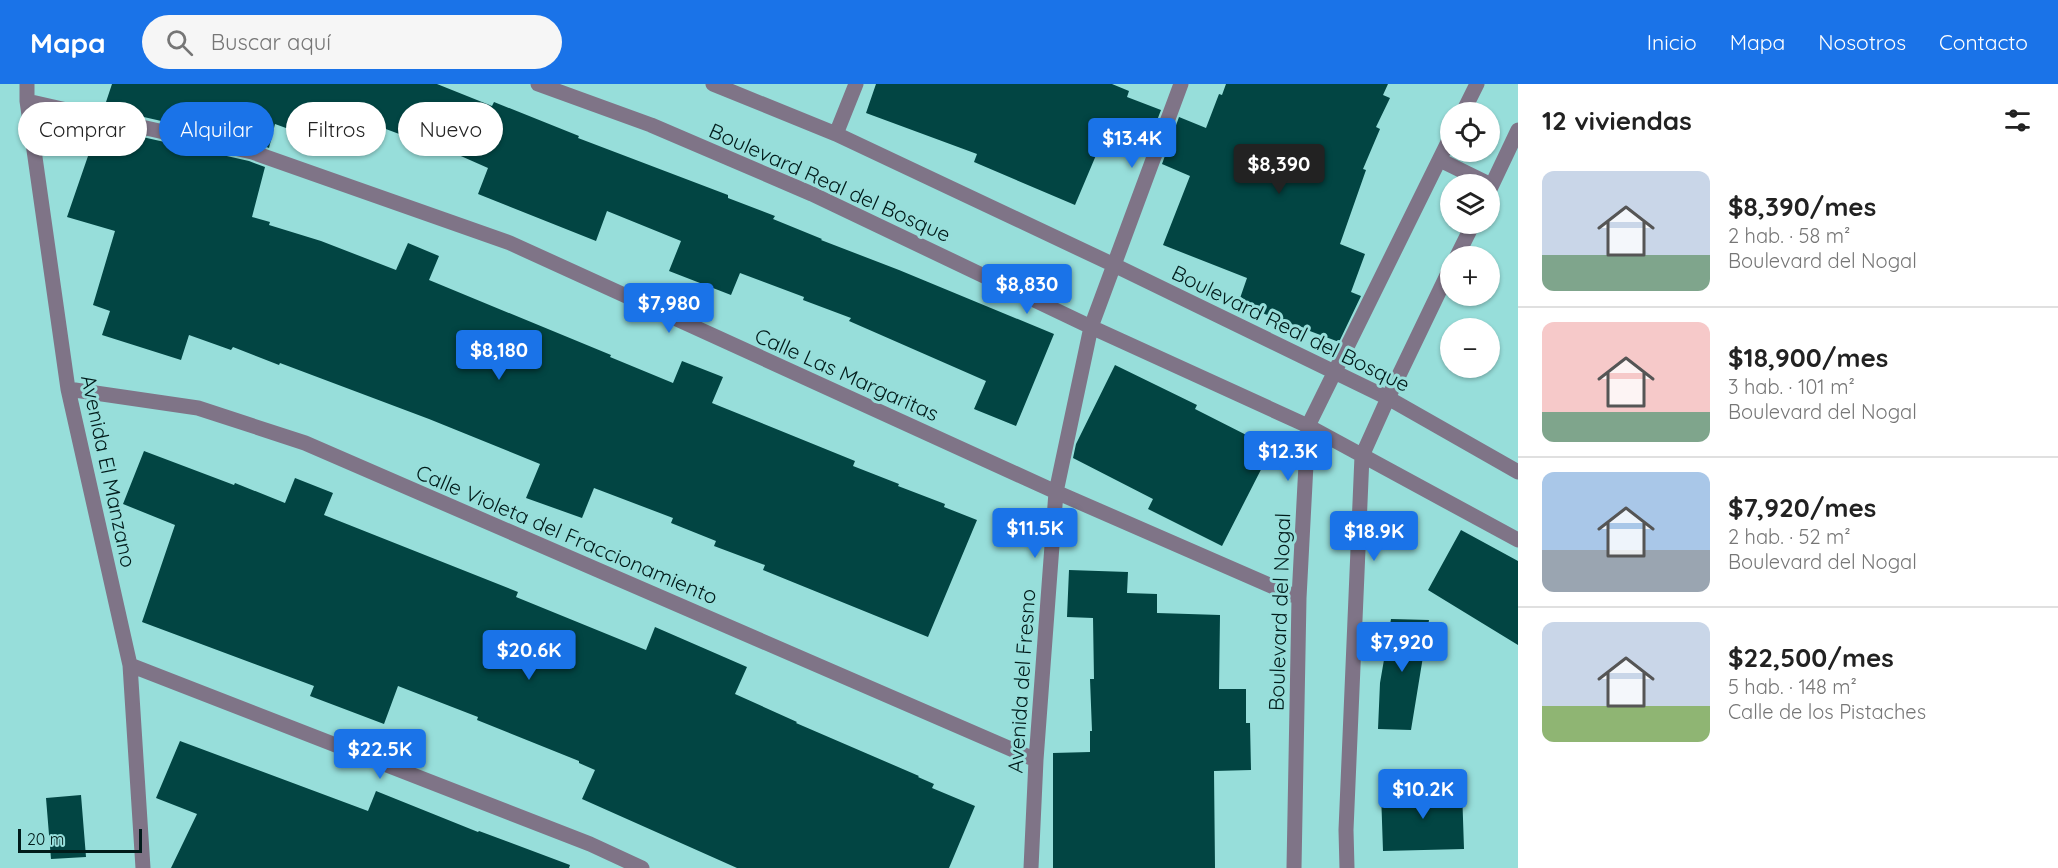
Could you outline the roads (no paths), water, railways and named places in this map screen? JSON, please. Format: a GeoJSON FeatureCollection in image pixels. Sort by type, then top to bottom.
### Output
{"type":"FeatureCollection","features":[{"type":"Feature","properties":{"kind":"street","name":"Avenida El Manzano"},"geometry":{"type":"LineString","coordinates":[[27,84],[27,101],[68,389],[130,665],[143,868]]}},
{"type":"Feature","properties":{"kind":"street","name":"Boulevard Real del Bosque"},"geometry":{"type":"LineString","coordinates":[[538,84],[651,126],[812,194],[1091,327],[1308,426],[1518,540]]}},
{"type":"Feature","properties":{"kind":"street","name":"Boulevard Real del Bosque"},"geometry":{"type":"LineString","coordinates":[[712,84],[836,134],[1114,265],[1388,398],[1518,472]]}},
{"type":"Feature","properties":{"kind":"street"},"geometry":{"type":"LineString","coordinates":[[836,134],[856,84]]}},
{"type":"Feature","properties":{"kind":"street","name":"Avenida del Fresno"},"geometry":{"type":"LineString","coordinates":[[1032,868],[1036,760],[1056,492],[1091,327],[1181,84]]}},
{"type":"Feature","properties":{"kind":"street"},"geometry":{"type":"LineString","coordinates":[[1468,102],[1477,84]]}},
{"type":"Feature","properties":{"kind":"street","name":"Calle Las Margaritas"},"geometry":{"type":"LineString","coordinates":[[27,101],[252,152],[510,243],[1056,492],[1299,598]]}},
{"type":"Feature","properties":{"kind":"street"},"geometry":{"type":"LineString","coordinates":[[1496,174],[1518,130]]}},
{"type":"Feature","properties":{"kind":"street","name":"Boulevard del Nogal"},"geometry":{"type":"LineString","coordinates":[[1294,868],[1299,598],[1308,426],[1440,160]]}},
{"type":"Feature","properties":{"kind":"street"},"geometry":{"type":"LineString","coordinates":[[1444,162],[1467,174]]}},
{"type":"Feature","properties":{"kind":"street"},"geometry":{"type":"LineString","coordinates":[[1347,868],[1346,830],[1362,456],[1440,290]]}},
{"type":"Feature","properties":{"kind":"street","name":"Calle Violeta del Fraccionamiento"},"geometry":{"type":"LineString","coordinates":[[68,389],[198,408],[305,443],[1036,760]]}},
{"type":"Feature","properties":{"kind":"street"},"geometry":{"type":"LineString","coordinates":[[130,665],[590,844],[642,868]]}}]}
